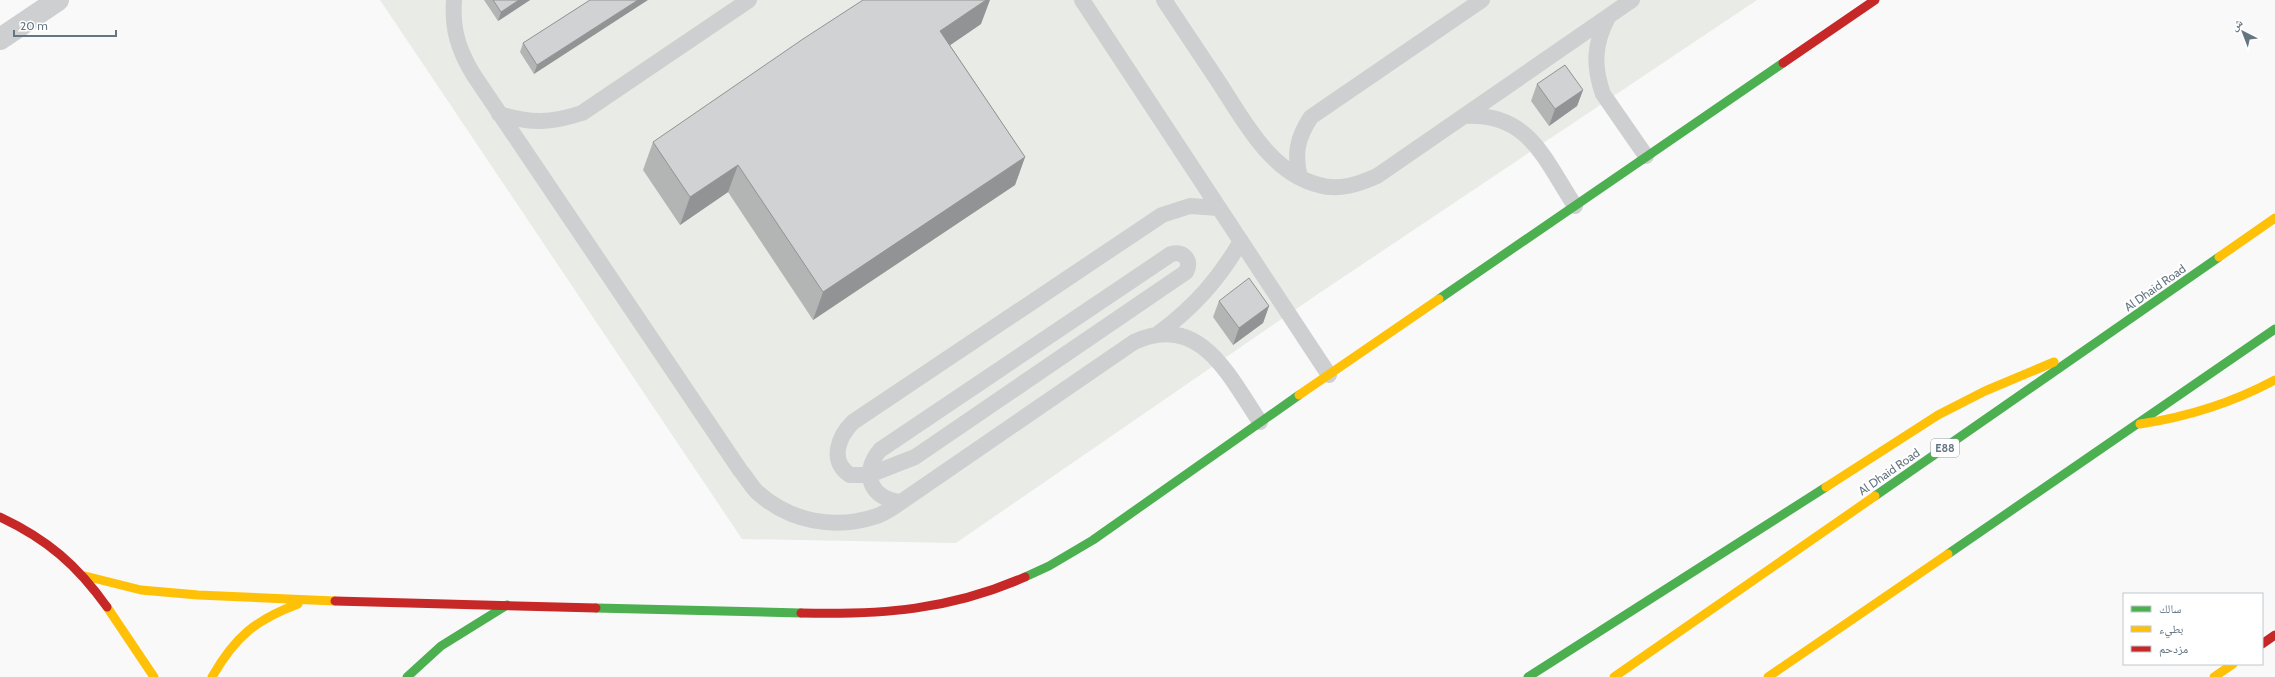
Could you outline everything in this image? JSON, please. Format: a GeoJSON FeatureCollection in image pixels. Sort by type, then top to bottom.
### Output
{"type":"FeatureCollection","features":[{"type":"Feature","properties":{"kind":"main road"},"geometry":{"type":"LineString","coordinates":[[85,576],[134,588],[169,593],[329,601],[853,614],[904,611],[953,602],[1002,587],[1062,559],[1093,540],[1329,374],[1875,0]]}},
{"type":"Feature","properties":{"kind":"main road","name":"Al Dhaid Road"},"geometry":{"type":"LineString","coordinates":[[1614,677],[2275,218]]}},
{"type":"Feature","properties":{"kind":"main road"},"geometry":{"type":"LineString","coordinates":[[1768,677],[1863,614],[2275,329]]}},
{"type":"Feature","properties":{"kind":"main road"},"geometry":{"type":"LineString","coordinates":[[1528,677],[1938,415],[2027,372],[2084,352]]}},
{"type":"Feature","properties":{"kind":"main road"},"geometry":{"type":"LineString","coordinates":[[2136,424],[2175,420],[2213,410],[2249,395],[2275,380]]}},
{"type":"Feature","properties":{"kind":"main road"},"geometry":{"type":"LineString","coordinates":[[0,517],[36,534],[62,554],[85,576],[154,677]]}},
{"type":"Feature","properties":{"kind":"main road"},"geometry":{"type":"LineString","coordinates":[[212,677],[226,652],[246,630],[271,613],[300,604],[329,601]]}},
{"type":"Feature","properties":{"kind":"main road"},"geometry":{"type":"LineString","coordinates":[[408,677],[415,668],[450,641],[507,605]]}},
{"type":"Feature","properties":{"kind":"main road"},"geometry":{"type":"LineString","coordinates":[[1784,677],[1863,614]]}},
{"type":"Feature","properties":{"kind":"main road"},"geometry":{"type":"LineString","coordinates":[[2263,643],[2275,635]]}},
{"type":"Feature","properties":{"kind":"main road"},"geometry":{"type":"LineString","coordinates":[[2214,677],[2232,665]]}},
{"type":"Feature","properties":{"kind":"street"},"geometry":{"type":"LineString","coordinates":[[0,39],[58,0]]}},
{"type":"Feature","properties":{"kind":"lane"},"geometry":{"type":"LineString","coordinates":[[454,0],[452,21],[457,44],[464,59],[500,114],[756,491],[777,507],[801,518],[826,523],[852,522],[878,515],[901,502],[1134,342],[1159,333],[1179,318],[1210,288],[1229,262],[1241,241]]}},
{"type":"Feature","properties":{"kind":"lane"},"geometry":{"type":"LineString","coordinates":[[500,114],[520,120],[541,122],[562,120],[582,113],[749,0]]}},
{"type":"Feature","properties":{"kind":"lane"},"geometry":{"type":"LineString","coordinates":[[1082,0],[1329,374]]}},
{"type":"Feature","properties":{"kind":"lane"},"geometry":{"type":"LineString","coordinates":[[1164,0],[1260,143],[1286,168],[1300,178],[1319,186],[1339,187],[1359,184],[1377,176],[1632,0]]}},
{"type":"Feature","properties":{"kind":"lane"},"geometry":{"type":"LineString","coordinates":[[1300,178],[1296,163],[1297,147],[1302,131],[1311,117],[1482,0]]}},
{"type":"Feature","properties":{"kind":"lane"},"geometry":{"type":"LineString","coordinates":[[1608,17],[1600,32],[1596,49],[1595,67],[1599,84],[1603,94],[1646,156]]}},
{"type":"Feature","properties":{"kind":"lane"},"geometry":{"type":"LineString","coordinates":[[1464,116],[1481,115],[1498,118],[1514,125],[1527,136],[1575,206]]}},
{"type":"Feature","properties":{"kind":"lane"},"geometry":{"type":"LineString","coordinates":[[901,502],[884,498],[876,492],[871,484],[869,475],[874,457],[894,440],[1171,254],[1178,253],[1184,255],[1188,260],[1186,272],[930,447],[899,464],[869,475],[850,474],[844,470],[838,458],[837,448],[846,430],[861,416],[1162,215],[1190,206],[1219,208]]}},
{"type":"Feature","properties":{"kind":"lane"},"geometry":{"type":"LineString","coordinates":[[1159,333],[1186,337],[1198,343],[1215,355],[1260,422]]}},
{"type":"Feature","properties":{"kind":"shaded area"},"geometry":{"type":"Polygon","coordinates":[[[380,0],[1757,0],[1315,296],[956,543],[742,539],[380,0]]]}},
{"type":"Feature","properties":{"kind":"building"},"geometry":{"type":"Polygon","coordinates":[[[493,0],[519,0],[501,12],[493,0]]]}},
{"type":"Feature","properties":{"kind":"building"},"geometry":{"type":"Polygon","coordinates":[[[590,0],[638,0],[537,65],[523,43],[590,0]]]}},
{"type":"Feature","properties":{"kind":"building"},"geometry":{"type":"Polygon","coordinates":[[[863,0],[986,0],[940,31],[1025,157],[823,292],[738,165],[690,197],[653,142],[803,39],[863,0]]]}},
{"type":"Feature","properties":{"kind":"building"},"geometry":{"type":"Polygon","coordinates":[[[1565,65],[1583,90],[1555,109],[1537,84],[1565,65]]]}},
{"type":"Feature","properties":{"kind":"building"},"geometry":{"type":"Polygon","coordinates":[[[1249,278],[1269,306],[1239,328],[1219,301],[1249,278]]]}},
{"type":"Feature","properties":{"kind":"traffic: fast"},"geometry":{"type":"LineString","coordinates":[[1439,299],[1783,63]]}},
{"type":"Feature","properties":{"kind":"traffic: fast"},"geometry":{"type":"LineString","coordinates":[[1875,496],[2219,257]]}},
{"type":"Feature","properties":{"kind":"traffic: fast"},"geometry":{"type":"LineString","coordinates":[[1948,554],[2275,329]]}},
{"type":"Feature","properties":{"kind":"traffic: fast"},"geometry":{"type":"LineString","coordinates":[[1025,577],[1049,566],[1093,540],[1299,395]]}},
{"type":"Feature","properties":{"kind":"traffic: fast"},"geometry":{"type":"LineString","coordinates":[[1528,677],[1826,487]]}},
{"type":"Feature","properties":{"kind":"traffic: fast"},"geometry":{"type":"LineString","coordinates":[[407,677],[441,646],[507,605]]}},
{"type":"Feature","properties":{"kind":"traffic: fast"},"geometry":{"type":"LineString","coordinates":[[596,608],[801,613]]}},
{"type":"Feature","properties":{"kind":"traffic: slow"},"geometry":{"type":"LineString","coordinates":[[2219,257],[2275,218]]}},
{"type":"Feature","properties":{"kind":"traffic: slow"},"geometry":{"type":"LineString","coordinates":[[1299,395],[1439,299]]}},
{"type":"Feature","properties":{"kind":"traffic: slow"},"geometry":{"type":"LineString","coordinates":[[1826,487],[1938,415],[1985,391],[2054,362]]}},
{"type":"Feature","properties":{"kind":"traffic: slow"},"geometry":{"type":"LineString","coordinates":[[2140,424],[2209,408],[2243,396],[2275,380]]}},
{"type":"Feature","properties":{"kind":"traffic: slow"},"geometry":{"type":"LineString","coordinates":[[1614,677],[1875,496]]}},
{"type":"Feature","properties":{"kind":"traffic: slow"},"geometry":{"type":"LineString","coordinates":[[1768,677],[1948,554]]}},
{"type":"Feature","properties":{"kind":"traffic: slow"},"geometry":{"type":"LineString","coordinates":[[85,576],[141,590],[198,595],[335,601]]}},
{"type":"Feature","properties":{"kind":"traffic: slow"},"geometry":{"type":"LineString","coordinates":[[212,677],[229,651],[248,632],[270,617],[298,604]]}},
{"type":"Feature","properties":{"kind":"traffic: slow"},"geometry":{"type":"LineString","coordinates":[[107,607],[154,677]]}},
{"type":"Feature","properties":{"kind":"traffic: slow"},"geometry":{"type":"LineString","coordinates":[[2214,677],[2232,665]]}},
{"type":"Feature","properties":{"kind":"traffic: jam"},"geometry":{"type":"LineString","coordinates":[[1783,63],[1875,0]]}},
{"type":"Feature","properties":{"kind":"traffic: jam"},"geometry":{"type":"LineString","coordinates":[[0,517],[32,534],[60,554],[84,578],[107,607]]}},
{"type":"Feature","properties":{"kind":"traffic: jam"},"geometry":{"type":"LineString","coordinates":[[801,613],[860,613],[915,608],[970,597],[1025,577]]}},
{"type":"Feature","properties":{"kind":"traffic: jam"},"geometry":{"type":"LineString","coordinates":[[335,601],[596,608]]}},
{"type":"Feature","properties":{"kind":"traffic: jam"},"geometry":{"type":"LineString","coordinates":[[2263,643],[2275,635]]}}]}
